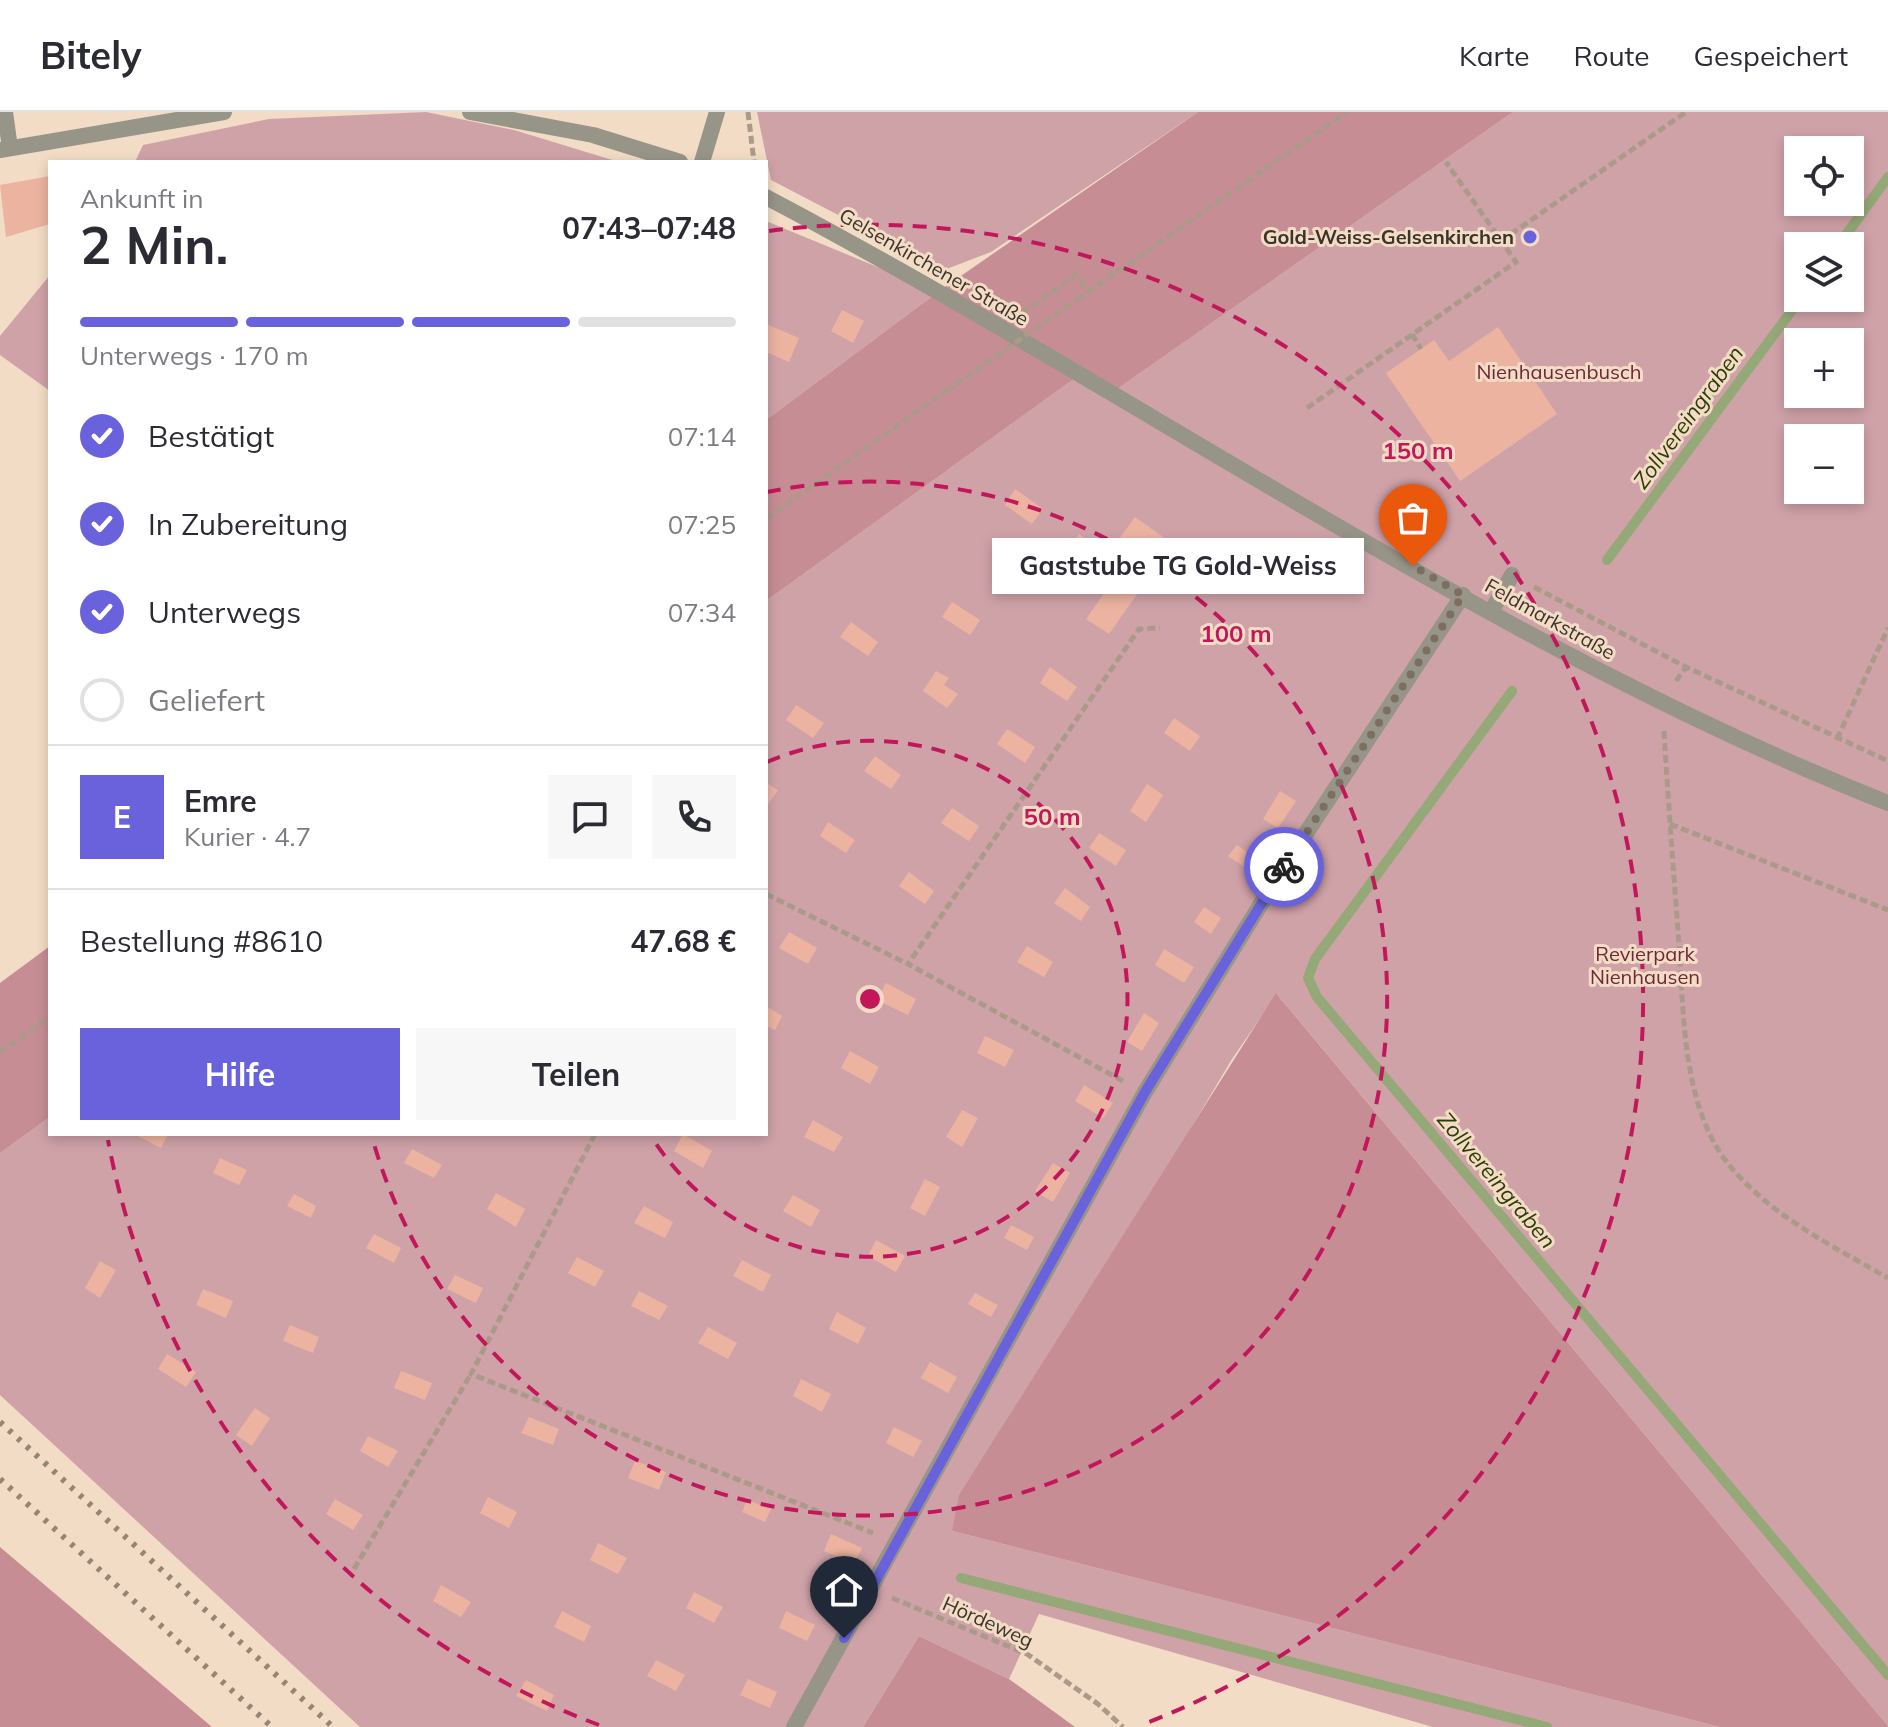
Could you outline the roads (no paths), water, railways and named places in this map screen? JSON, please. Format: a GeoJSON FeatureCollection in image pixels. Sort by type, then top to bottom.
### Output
{"type":"FeatureCollection","features":[{"type":"Feature","properties":{"kind":"street"},"geometry":{"type":"LineString","coordinates":[[5,112],[5,149],[224,112]]}},
{"type":"Feature","properties":{"kind":"street"},"geometry":{"type":"LineString","coordinates":[[470,112],[593,135],[674,160]]}},
{"type":"Feature","properties":{"kind":"street"},"geometry":{"type":"LineString","coordinates":[[703,160],[717,112]]}},
{"type":"Feature","properties":{"kind":"street","name":"Gelsenkirchener Straße"},"geometry":{"type":"LineString","coordinates":[[768,198],[904,270],[1081,376]]}},
{"type":"Feature","properties":{"kind":"street","name":"Feldmarkstraße"},"geometry":{"type":"LineString","coordinates":[[1081,376],[1463,595],[1662,703],[1816,775],[1888,803]]}},
{"type":"Feature","properties":{"kind":"street"},"geometry":{"type":"LineString","coordinates":[[1492,610],[1512,575]]}},
{"type":"Feature","properties":{"kind":"street"},"geometry":{"type":"LineString","coordinates":[[794,1727],[1145,1092],[1285,865],[1463,595]]}},
{"type":"Feature","properties":{"kind":"waterway","name":"Zollvereingraben"},"geometry":{"type":"LineString","coordinates":[[1848,232],[1888,177]]}},
{"type":"Feature","properties":{"kind":"waterway","name":"Zollvereingraben"},"geometry":{"type":"LineString","coordinates":[[1607,560],[1791,312]]}},
{"type":"Feature","properties":{"kind":"waterway","name":"Zollvereingraben"},"geometry":{"type":"LineString","coordinates":[[1512,691],[1315,959],[1308,978],[1317,997],[1888,1675]]}},
{"type":"Feature","properties":{"kind":"waterway","name":"Zollvereingraben"},"geometry":{"type":"LineString","coordinates":[[961,1578],[1547,1727]]}},
{"type":"Feature","properties":{"kind":"railway"},"geometry":{"type":"LineString","coordinates":[[0,1422],[333,1727]]}},
{"type":"Feature","properties":{"kind":"railway"},"geometry":{"type":"LineString","coordinates":[[0,1479],[272,1727]]}},
{"type":"Feature","properties":{"kind":"place","name":"Gold-Weiss-Gelsenkirchen"},"geometry":{"type":"Point","coordinates":[1530,237]}},
{"type":"Feature","properties":{"kind":"place","name":"Gaststube TG Gold-Weiss"},"geometry":{"type":"Point","coordinates":[1413,566]}},
{"type":"Feature","properties":{"kind":"park label","name":"Nienhausenbusch"},"geometry":{"type":"Point","coordinates":[1559,372]}},
{"type":"Feature","properties":{"kind":"park label","name":"Revierpark Nienhausen"},"geometry":{"type":"Point","coordinates":[1645,966]}}]}
